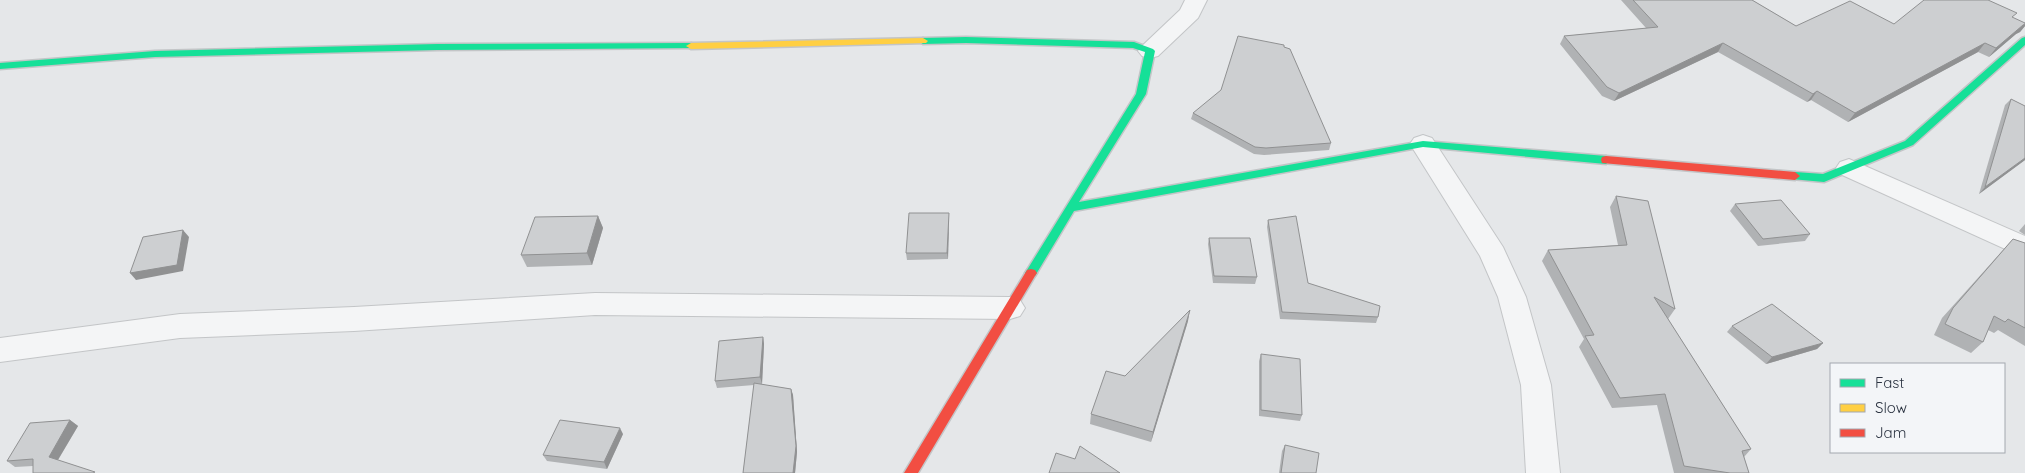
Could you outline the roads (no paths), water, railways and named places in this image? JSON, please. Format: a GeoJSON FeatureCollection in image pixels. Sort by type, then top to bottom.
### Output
{"type":"FeatureCollection","features":[{"type":"Feature","properties":{"kind":"street"},"geometry":{"type":"LineString","coordinates":[[910,473],[1141,94],[1150,50],[1190,13],[1196,0]]}},
{"type":"Feature","properties":{"kind":"street"},"geometry":{"type":"LineString","coordinates":[[0,66],[155,54],[438,47],[679,46],[966,40],[1134,45],[1150,50]]}},
{"type":"Feature","properties":{"kind":"street"},"geometry":{"type":"LineString","coordinates":[[1070,208],[1423,144],[1824,178],[1909,143],[2025,40]]}},
{"type":"Feature","properties":{"kind":"street"},"geometry":{"type":"LineString","coordinates":[[1423,144],[1493,254],[1512,297],[1536,384],[1543,473]]}},
{"type":"Feature","properties":{"kind":"street"},"geometry":{"type":"LineString","coordinates":[[1849,168],[2025,248]]}},
{"type":"Feature","properties":{"kind":"street"},"geometry":{"type":"LineString","coordinates":[[0,350],[180,326],[354,320],[595,304],[1010,308]]}}]}
